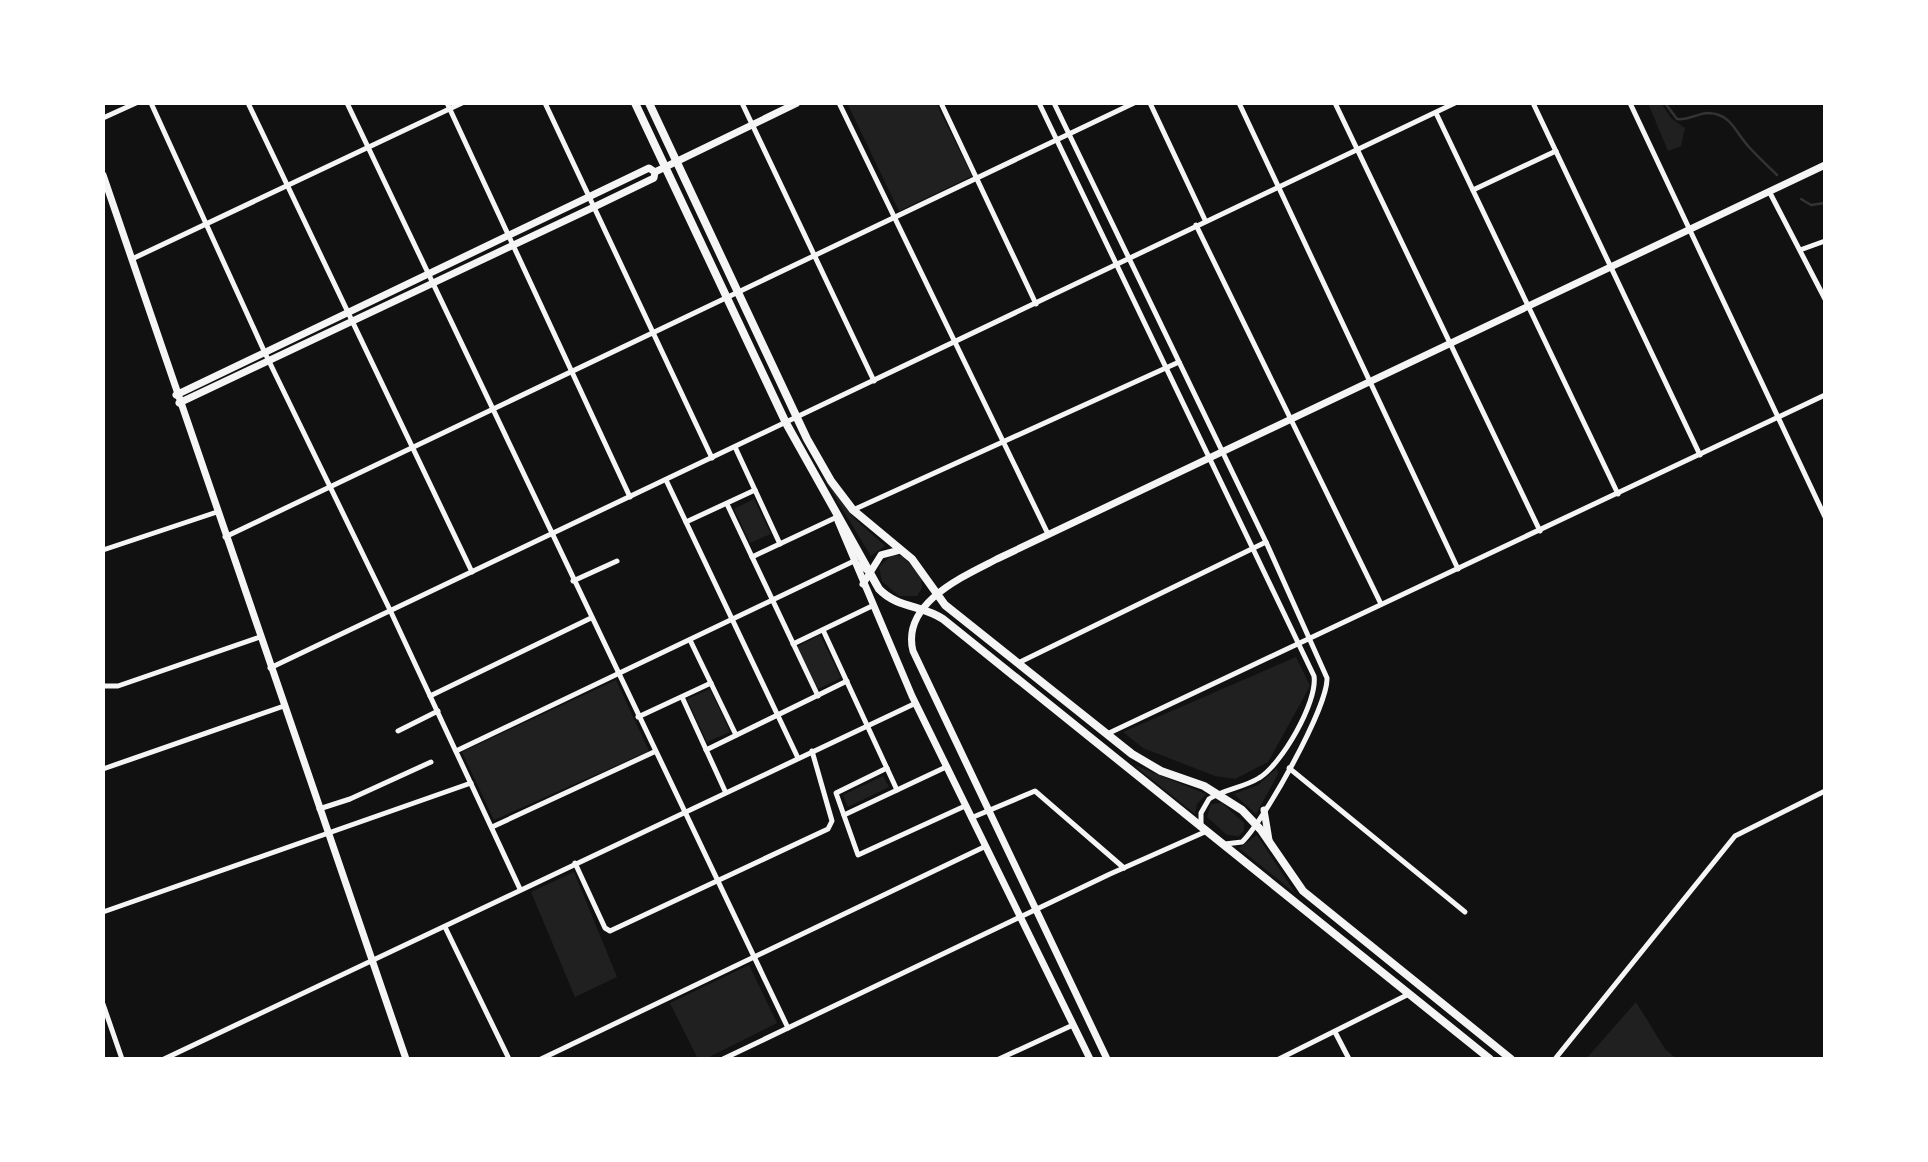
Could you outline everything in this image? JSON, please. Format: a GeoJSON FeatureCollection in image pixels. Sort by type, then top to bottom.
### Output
{"type":"FeatureCollection","features":[{"type":"Feature","properties":{"kind":"main road"},"geometry":{"type":"LineString","coordinates":[[635,103],[786,423],[868,572],[888,597],[924,609],[943,619],[1490,1059]]}},
{"type":"Feature","properties":{"kind":"main road"},"geometry":{"type":"LineString","coordinates":[[649,103],[797,418],[831,481],[853,510],[920,568],[936,593],[1107,734],[1152,766],[1218,793],[1256,823],[1296,882],[1312,898],[1511,1059]]}},
{"type":"Feature","properties":{"kind":"main road"},"geometry":{"type":"LineString","coordinates":[[655,172],[797,103]]}},
{"type":"Feature","properties":{"kind":"main road"},"geometry":{"type":"LineString","coordinates":[[1107,1059],[914,651],[913,633],[924,609],[936,593],[1048,534],[1825,165]]}},
{"type":"Feature","properties":{"kind":"main road"},"geometry":{"type":"LineString","coordinates":[[179,403],[347,314],[649,169],[655,172]]}},
{"type":"Feature","properties":{"kind":"main road"},"geometry":{"type":"LineString","coordinates":[[176,395],[351,322],[654,178],[655,172]]}},
{"type":"Feature","properties":{"kind":"main road"},"geometry":{"type":"LineString","coordinates":[[103,175],[405,1059]]}},
{"type":"Feature","properties":{"kind":"main road"},"geometry":{"type":"LineString","coordinates":[[837,517],[872,606],[916,703],[1090,1059]]}},
{"type":"Feature","properties":{"kind":"main road"},"geometry":{"type":"LineString","coordinates":[[863,584],[881,555],[900,550]]}},
{"type":"Feature","properties":{"kind":"main road"},"geometry":{"type":"LineString","coordinates":[[1264,810],[1270,844]]}},
{"type":"Feature","properties":{"kind":"street"},"geometry":{"type":"LineString","coordinates":[[103,118],[136,103]]}},
{"type":"Feature","properties":{"kind":"street"},"geometry":{"type":"LineString","coordinates":[[151,103],[267,358],[390,610],[520,889]]}},
{"type":"Feature","properties":{"kind":"street"},"geometry":{"type":"LineString","coordinates":[[248,103],[472,572]]}},
{"type":"Feature","properties":{"kind":"street"},"geometry":{"type":"LineString","coordinates":[[347,103],[715,881],[788,1028]]}},
{"type":"Feature","properties":{"kind":"street"},"geometry":{"type":"LineString","coordinates":[[132,259],[369,147],[448,106],[462,103]]}},
{"type":"Feature","properties":{"kind":"street"},"geometry":{"type":"LineString","coordinates":[[544,103],[712,458]]}},
{"type":"Feature","properties":{"kind":"street"},"geometry":{"type":"LineString","coordinates":[[742,103],[874,381]]}},
{"type":"Feature","properties":{"kind":"street"},"geometry":{"type":"LineString","coordinates":[[839,103],[953,344],[1048,534]]}},
{"type":"Feature","properties":{"kind":"street"},"geometry":{"type":"LineString","coordinates":[[941,103],[1036,304]]}},
{"type":"Feature","properties":{"kind":"street"},"geometry":{"type":"LineString","coordinates":[[723,1059],[1204,829],[1203,807],[1209,799],[1218,793],[1248,784],[1272,768],[1312,698],[1314,676],[1040,103]]}},
{"type":"Feature","properties":{"kind":"street"},"geometry":{"type":"LineString","coordinates":[[1054,103],[1266,542],[1327,678],[1326,693],[1289,768],[1256,823],[1242,842],[1222,844]]}},
{"type":"Feature","properties":{"kind":"street"},"geometry":{"type":"LineString","coordinates":[[225,537],[1134,103]]}},
{"type":"Feature","properties":{"kind":"street"},"geometry":{"type":"LineString","coordinates":[[1150,103],[1205,220]]}},
{"type":"Feature","properties":{"kind":"street"},"geometry":{"type":"LineString","coordinates":[[1239,103],[1458,569]]}},
{"type":"Feature","properties":{"kind":"street"},"geometry":{"type":"LineString","coordinates":[[1335,103],[1540,531]]}},
{"type":"Feature","properties":{"kind":"street"},"geometry":{"type":"LineString","coordinates":[[270,667],[1455,103]]}},
{"type":"Feature","properties":{"kind":"street"},"geometry":{"type":"LineString","coordinates":[[1534,103],[1700,455]]}},
{"type":"Feature","properties":{"kind":"street"},"geometry":{"type":"LineString","coordinates":[[1630,103],[1825,517]]}},
{"type":"Feature","properties":{"kind":"street"},"geometry":{"type":"LineString","coordinates":[[448,106],[630,497]]}},
{"type":"Feature","properties":{"kind":"street"},"geometry":{"type":"LineString","coordinates":[[1436,113],[1618,494]]}},
{"type":"Feature","properties":{"kind":"street"},"geometry":{"type":"LineString","coordinates":[[1473,190],[1556,151]]}},
{"type":"Feature","properties":{"kind":"street"},"geometry":{"type":"LineString","coordinates":[[1769,191],[1825,299]]}},
{"type":"Feature","properties":{"kind":"street"},"geometry":{"type":"LineString","coordinates":[[1196,225],[1293,418],[1381,604]]}},
{"type":"Feature","properties":{"kind":"street"},"geometry":{"type":"LineString","coordinates":[[1800,250],[1825,240]]}},
{"type":"Feature","properties":{"kind":"street"},"geometry":{"type":"LineString","coordinates":[[853,510],[1179,362]]}},
{"type":"Feature","properties":{"kind":"street"},"geometry":{"type":"LineString","coordinates":[[1107,734],[1825,395]]}},
{"type":"Feature","properties":{"kind":"street"},"geometry":{"type":"LineString","coordinates":[[735,447],[780,544]]}},
{"type":"Feature","properties":{"kind":"street"},"geometry":{"type":"LineString","coordinates":[[666,480],[798,758]]}},
{"type":"Feature","properties":{"kind":"street"},"geometry":{"type":"LineString","coordinates":[[686,522],[755,491]]}},
{"type":"Feature","properties":{"kind":"street"},"geometry":{"type":"LineString","coordinates":[[727,504],[818,696]]}},
{"type":"Feature","properties":{"kind":"street"},"geometry":{"type":"LineString","coordinates":[[103,550],[216,512]]}},
{"type":"Feature","properties":{"kind":"street"},"geometry":{"type":"LineString","coordinates":[[752,557],[837,517]]}},
{"type":"Feature","properties":{"kind":"street"},"geometry":{"type":"LineString","coordinates":[[1018,663],[1266,542]]}},
{"type":"Feature","properties":{"kind":"street"},"geometry":{"type":"LineString","coordinates":[[573,581],[617,561]]}},
{"type":"Feature","properties":{"kind":"street"},"geometry":{"type":"LineString","coordinates":[[456,751],[854,562],[868,572]]}},
{"type":"Feature","properties":{"kind":"street"},"geometry":{"type":"LineString","coordinates":[[793,644],[872,606]]}},
{"type":"Feature","properties":{"kind":"street"},"geometry":{"type":"LineString","coordinates":[[430,695],[591,618]]}},
{"type":"Feature","properties":{"kind":"street"},"geometry":{"type":"LineString","coordinates":[[822,629],[897,790]]}},
{"type":"Feature","properties":{"kind":"street"},"geometry":{"type":"LineString","coordinates":[[103,686],[118,686],[260,637]]}},
{"type":"Feature","properties":{"kind":"street"},"geometry":{"type":"LineString","coordinates":[[690,640],[736,735]]}},
{"type":"Feature","properties":{"kind":"street"},"geometry":{"type":"LineString","coordinates":[[706,750],[847,681]]}},
{"type":"Feature","properties":{"kind":"street"},"geometry":{"type":"LineString","coordinates":[[638,717],[711,683]]}},
{"type":"Feature","properties":{"kind":"street"},"geometry":{"type":"LineString","coordinates":[[682,697],[725,791]]}},
{"type":"Feature","properties":{"kind":"street"},"geometry":{"type":"LineString","coordinates":[[164,1059],[445,927],[682,811],[916,703]]}},
{"type":"Feature","properties":{"kind":"street"},"geometry":{"type":"LineString","coordinates":[[103,769],[284,706]]}},
{"type":"Feature","properties":{"kind":"street"},"geometry":{"type":"LineString","coordinates":[[398,731],[438,711]]}},
{"type":"Feature","properties":{"kind":"street"},"geometry":{"type":"LineString","coordinates":[[575,863],[605,928],[610,931],[828,829],[832,821],[811,751]]}},
{"type":"Feature","properties":{"kind":"street"},"geometry":{"type":"LineString","coordinates":[[492,827],[654,752]]}},
{"type":"Feature","properties":{"kind":"street"},"geometry":{"type":"LineString","coordinates":[[319,809],[350,799],[431,762]]}},
{"type":"Feature","properties":{"kind":"street"},"geometry":{"type":"LineString","coordinates":[[844,815],[946,766]]}},
{"type":"Feature","properties":{"kind":"street"},"geometry":{"type":"LineString","coordinates":[[887,768],[837,792],[860,856],[965,806]]}},
{"type":"Feature","properties":{"kind":"street"},"geometry":{"type":"LineString","coordinates":[[1289,768],[1465,912]]}},
{"type":"Feature","properties":{"kind":"street"},"geometry":{"type":"LineString","coordinates":[[103,912],[471,783]]}},
{"type":"Feature","properties":{"kind":"street"},"geometry":{"type":"LineString","coordinates":[[971,818],[1035,791],[1124,867]]}},
{"type":"Feature","properties":{"kind":"street"},"geometry":{"type":"LineString","coordinates":[[1555,1059],[1735,836],[1825,791]]}},
{"type":"Feature","properties":{"kind":"street"},"geometry":{"type":"LineString","coordinates":[[541,1059],[985,846]]}},
{"type":"Feature","properties":{"kind":"street"},"geometry":{"type":"LineString","coordinates":[[445,927],[509,1059]]}},
{"type":"Feature","properties":{"kind":"street"},"geometry":{"type":"LineString","coordinates":[[1279,1059],[1409,994]]}},
{"type":"Feature","properties":{"kind":"street"},"geometry":{"type":"LineString","coordinates":[[103,1004],[122,1059]]}},
{"type":"Feature","properties":{"kind":"street"},"geometry":{"type":"LineString","coordinates":[[999,1059],[1073,1026]]}},
{"type":"Feature","properties":{"kind":"street"},"geometry":{"type":"LineString","coordinates":[[1335,1032],[1349,1059]]}},
{"type":"Feature","properties":{"kind":"shaded area"},"geometry":{"type":"Polygon","coordinates":[[[847,103],[936,103],[972,176],[899,211],[847,103]]]}},
{"type":"Feature","properties":{"kind":"shaded area"},"geometry":{"type":"Polygon","coordinates":[[[1648,103],[1661,103],[1671,118],[1685,128],[1681,146],[1668,151],[1648,103]]]}},
{"type":"Feature","properties":{"kind":"shaded area"},"geometry":{"type":"Polygon","coordinates":[[[821,474],[856,520],[885,546],[871,556],[821,474]]]}},
{"type":"Feature","properties":{"kind":"shaded area"},"geometry":{"type":"Polygon","coordinates":[[[754,499],[771,534],[750,543],[734,509],[754,499]]]}},
{"type":"Feature","properties":{"kind":"shaded area"},"geometry":{"type":"Polygon","coordinates":[[[892,555],[902,556],[921,576],[922,588],[917,596],[899,596],[882,581],[879,567],[892,555]]]}},
{"type":"Feature","properties":{"kind":"shaded area"},"geometry":{"type":"Polygon","coordinates":[[[820,635],[841,678],[818,689],[797,647],[820,635]]]}},
{"type":"Feature","properties":{"kind":"shaded area"},"geometry":{"type":"Polygon","coordinates":[[[1296,657],[1310,686],[1268,762],[1235,779],[1215,776],[1143,748],[1123,732],[1296,657]]]}},
{"type":"Feature","properties":{"kind":"shaded area"},"geometry":{"type":"Polygon","coordinates":[[[616,680],[649,751],[494,820],[462,752],[616,680]]]}},
{"type":"Feature","properties":{"kind":"shaded area"},"geometry":{"type":"Polygon","coordinates":[[[710,689],[730,732],[707,742],[687,699],[710,689]]]}},
{"type":"Feature","properties":{"kind":"shaded area"},"geometry":{"type":"Polygon","coordinates":[[[1134,765],[1206,794],[1197,804],[1195,814],[1134,765]]]}},
{"type":"Feature","properties":{"kind":"shaded area"},"geometry":{"type":"Polygon","coordinates":[[[1277,768],[1278,774],[1256,814],[1234,794],[1258,785],[1277,768]]]}},
{"type":"Feature","properties":{"kind":"shaded area"},"geometry":{"type":"Polygon","coordinates":[[[883,776],[889,787],[848,807],[843,795],[883,776]]]}},
{"type":"Feature","properties":{"kind":"shaded area"},"geometry":{"type":"Polygon","coordinates":[[[1222,803],[1244,823],[1244,830],[1239,836],[1227,835],[1207,817],[1211,804],[1222,803]]]}},
{"type":"Feature","properties":{"kind":"shaded area"},"geometry":{"type":"Polygon","coordinates":[[[1257,835],[1295,893],[1239,848],[1257,835]]]}},
{"type":"Feature","properties":{"kind":"shaded area"},"geometry":{"type":"Polygon","coordinates":[[[574,872],[617,977],[575,997],[531,892],[574,872]]]}},
{"type":"Feature","properties":{"kind":"shaded area"},"geometry":{"type":"Polygon","coordinates":[[[749,965],[777,1023],[705,1059],[698,1059],[670,1003],[749,965]]]}},
{"type":"Feature","properties":{"kind":"shaded area"},"geometry":{"type":"Polygon","coordinates":[[[1636,1002],[1665,1049],[1677,1059],[1586,1059],[1636,1002]]]}},
{"type":"Feature","properties":{"kind":"waterway"},"geometry":{"type":"LineString","coordinates":[[1665,103],[1677,119],[1709,113],[1723,117],[1777,175]]}},
{"type":"Feature","properties":{"kind":"waterway"},"geometry":{"type":"LineString","coordinates":[[1801,199],[1811,205],[1825,203]]}}]}
